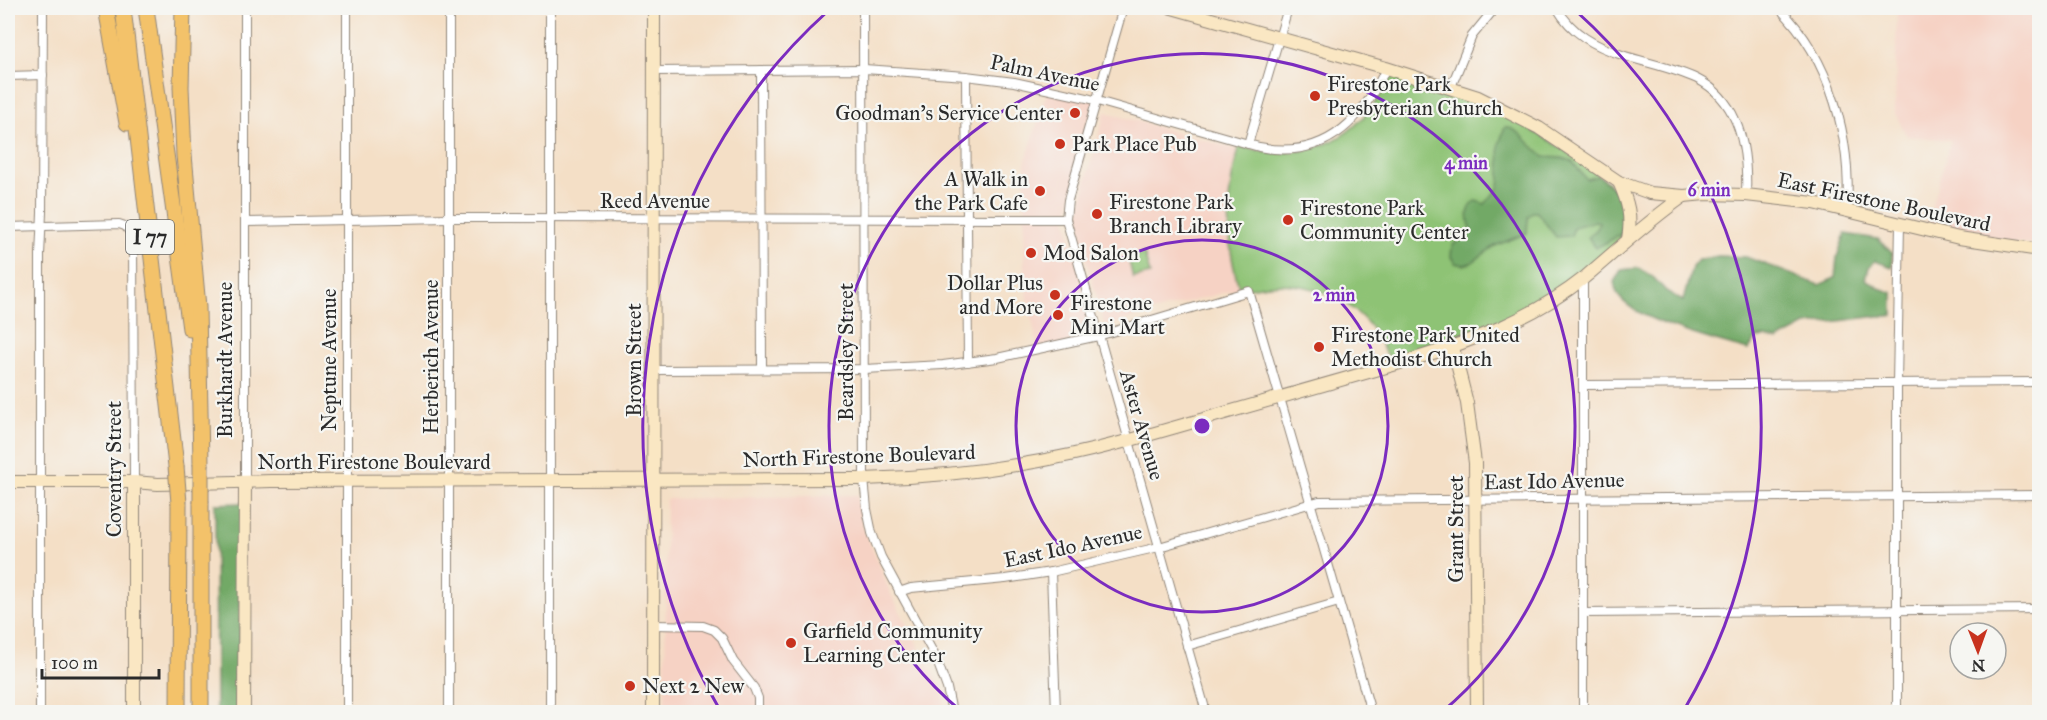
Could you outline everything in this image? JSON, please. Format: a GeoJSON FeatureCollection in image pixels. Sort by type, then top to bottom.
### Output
{"type":"FeatureCollection","features":[{"type":"Feature","properties":{"kind":"highway"},"geometry":{"type":"LineString","coordinates":[[106,8],[140,199],[147,212]]}},
{"type":"Feature","properties":{"kind":"highway","name":"I 77"},"geometry":{"type":"LineString","coordinates":[[123,8],[179,503],[178,712]]}},
{"type":"Feature","properties":{"kind":"highway","name":"I 77"},"geometry":{"type":"LineString","coordinates":[[146,8],[200,412],[201,712]]}},
{"type":"Feature","properties":{"kind":"highway"},"geometry":{"type":"LineString","coordinates":[[183,8],[184,155],[198,307],[200,412]]}},
{"type":"Feature","properties":{"kind":"street"},"geometry":{"type":"LineString","coordinates":[[40,712],[40,255],[43,8]]}},
{"type":"Feature","properties":{"kind":"street","name":"Burkhardt Avenue"},"geometry":{"type":"LineString","coordinates":[[244,712],[245,8]]}},
{"type":"Feature","properties":{"kind":"street","name":"Neptune Avenue"},"geometry":{"type":"LineString","coordinates":[[347,8],[347,712]]}},
{"type":"Feature","properties":{"kind":"street","name":"Herberich Avenue"},"geometry":{"type":"LineString","coordinates":[[449,8],[449,712]]}},
{"type":"Feature","properties":{"kind":"street"},"geometry":{"type":"LineString","coordinates":[[550,8],[550,712]]}},
{"type":"Feature","properties":{"kind":"street","name":"Brown Street"},"geometry":{"type":"LineString","coordinates":[[653,712],[654,8]]}},
{"type":"Feature","properties":{"kind":"street","name":"Beardsley Street"},"geometry":{"type":"LineString","coordinates":[[863,8],[864,479],[867,509],[880,557],[936,658],[947,688],[952,712]]}},
{"type":"Feature","properties":{"kind":"street","name":"Aster Avenue"},"geometry":{"type":"LineString","coordinates":[[1123,8],[1068,200],[1066,219],[1127,441],[1206,712]]}},
{"type":"Feature","properties":{"kind":"street","name":"East Firestone Boulevard"},"geometry":{"type":"LineString","coordinates":[[1172,8],[1451,87],[1491,103],[1539,128],[1619,182],[1650,193],[1684,196],[1746,195],[1814,203],[1983,243],[2040,250]]}},
{"type":"Feature","properties":{"kind":"street"},"geometry":{"type":"LineString","coordinates":[[1248,144],[1288,8]]}},
{"type":"Feature","properties":{"kind":"street"},"geometry":{"type":"LineString","coordinates":[[1451,87],[1472,36],[1495,8]]}},
{"type":"Feature","properties":{"kind":"street"},"geometry":{"type":"LineString","coordinates":[[1557,8],[1572,28],[1596,45],[1692,77],[1712,88],[1729,108],[1741,136],[1747,166],[1746,195]]}},
{"type":"Feature","properties":{"kind":"street"},"geometry":{"type":"LineString","coordinates":[[1783,9],[1813,54],[1834,99],[1847,159],[1847,211]]}},
{"type":"Feature","properties":{"kind":"street","name":"Palm Avenue"},"geometry":{"type":"LineString","coordinates":[[654,71],[864,69],[966,76],[1014,82],[1097,101],[1266,149],[1292,149],[1310,145],[1334,135],[1359,114],[1376,91],[1386,68]]}},
{"type":"Feature","properties":{"kind":"street"},"geometry":{"type":"LineString","coordinates":[[761,70],[762,369]]}},
{"type":"Feature","properties":{"kind":"street"},"geometry":{"type":"LineString","coordinates":[[8,76],[43,75]]}},
{"type":"Feature","properties":{"kind":"street"},"geometry":{"type":"LineString","coordinates":[[966,76],[968,362]]}},
{"type":"Feature","properties":{"kind":"street"},"geometry":{"type":"LineString","coordinates":[[1619,182],[1630,211],[1631,224],[1628,239]]}},
{"type":"Feature","properties":{"kind":"street","name":"North Firestone Boulevard"},"geometry":{"type":"LineString","coordinates":[[8,482],[158,484],[864,479],[986,471],[1046,461],[1127,441],[1452,348],[1510,323],[1583,278],[1628,239],[1684,196]]}},
{"type":"Feature","properties":{"kind":"street","name":"Reed Avenue"},"geometry":{"type":"LineString","coordinates":[[245,222],[449,218],[1066,219]]}},
{"type":"Feature","properties":{"kind":"street","name":"Coventry Street"},"geometry":{"type":"LineString","coordinates":[[42,225],[119,224],[128,228],[133,236],[134,712]]}},
{"type":"Feature","properties":{"kind":"street"},"geometry":{"type":"LineString","coordinates":[[1897,712],[1900,224]]}},
{"type":"Feature","properties":{"kind":"street"},"geometry":{"type":"LineString","coordinates":[[8,227],[42,225]]}},
{"type":"Feature","properties":{"kind":"street"},"geometry":{"type":"LineString","coordinates":[[1583,278],[1583,712]]}},
{"type":"Feature","properties":{"kind":"street"},"geometry":{"type":"LineString","coordinates":[[654,370],[864,369],[968,362],[1028,353],[1098,336],[1249,291],[1371,712]]}},
{"type":"Feature","properties":{"kind":"street","name":"Grant Street"},"geometry":{"type":"LineString","coordinates":[[1452,348],[1460,373],[1471,427],[1475,463],[1477,712]]}},
{"type":"Feature","properties":{"kind":"street"},"geometry":{"type":"LineString","coordinates":[[1583,385],[2040,382]]}},
{"type":"Feature","properties":{"kind":"street","name":"East Ido Avenue"},"geometry":{"type":"LineString","coordinates":[[899,592],[911,588],[985,582],[1051,572],[1159,547],[1310,504],[1328,501],[2040,495]]}},
{"type":"Feature","properties":{"kind":"street"},"geometry":{"type":"LineString","coordinates":[[1051,572],[1056,712]]}},
{"type":"Feature","properties":{"kind":"street"},"geometry":{"type":"LineString","coordinates":[[1187,646],[1339,602]]}},
{"type":"Feature","properties":{"kind":"street"},"geometry":{"type":"LineString","coordinates":[[1582,613],[2040,609]]}},
{"type":"Feature","properties":{"kind":"street"},"geometry":{"type":"LineString","coordinates":[[654,625],[703,626],[714,630],[722,638],[733,661],[754,688],[758,698],[758,712]]}},
{"type":"Feature","properties":{"kind":"shaded area"},"geometry":{"type":"Polygon","coordinates":[[[1897,8],[2039,8],[2039,245],[1965,235],[1927,225],[1951,140],[1907,136],[1895,113],[1897,8]]]}},
{"type":"Feature","properties":{"kind":"shaded area"},"geometry":{"type":"Polygon","coordinates":[[[1048,89],[1097,101],[1066,219],[1098,336],[1038,350],[1024,278],[1025,163],[1048,89]]]}},
{"type":"Feature","properties":{"kind":"shaded area"},"geometry":{"type":"Polygon","coordinates":[[[1105,112],[1239,150],[1230,195],[1240,288],[1105,327],[1086,259],[1080,226],[1080,208],[1105,112]]]}},
{"type":"Feature","properties":{"kind":"shaded area","name":"Garfield Community Learning Center"},"geometry":{"type":"Polygon","coordinates":[[[857,495],[863,527],[892,596],[942,691],[945,712],[665,712],[666,499],[857,495]]]}},
{"type":"Feature","properties":{"kind":"green space"},"geometry":{"type":"Polygon","coordinates":[[[1391,76],[1401,77],[1456,95],[1504,116],[1550,141],[1594,171],[1614,188],[1620,199],[1625,218],[1621,236],[1612,248],[1541,301],[1486,330],[1395,360],[1388,355],[1374,331],[1361,316],[1330,295],[1295,285],[1277,284],[1240,291],[1233,263],[1229,221],[1230,192],[1239,146],[1256,150],[1291,152],[1324,145],[1353,127],[1372,108],[1391,76]]]}},
{"type":"Feature","properties":{"kind":"green space"},"geometry":{"type":"Polygon","coordinates":[[[1505,127],[1519,133],[1544,157],[1572,161],[1586,179],[1599,176],[1606,182],[1621,202],[1624,218],[1620,235],[1596,248],[1588,237],[1597,229],[1599,222],[1574,227],[1571,236],[1556,237],[1537,212],[1533,212],[1528,217],[1527,233],[1495,246],[1471,263],[1464,265],[1455,263],[1451,257],[1452,246],[1471,231],[1468,215],[1472,204],[1476,201],[1485,204],[1499,187],[1499,144],[1505,127]]]}},
{"type":"Feature","properties":{"kind":"green space"},"geometry":{"type":"Polygon","coordinates":[[[1845,234],[1878,239],[1892,253],[1892,267],[1875,261],[1869,267],[1866,279],[1879,288],[1893,293],[1893,316],[1806,325],[1778,340],[1757,338],[1748,350],[1658,321],[1627,304],[1616,291],[1614,282],[1621,270],[1639,268],[1654,278],[1666,291],[1683,301],[1692,267],[1698,260],[1718,256],[1746,257],[1819,285],[1835,278],[1837,257],[1845,234]]]}},
{"type":"Feature","properties":{"kind":"green space"},"geometry":{"type":"Polygon","coordinates":[[[1144,253],[1150,274],[1133,278],[1128,257],[1144,253]]]}},
{"type":"Feature","properties":{"kind":"green space"},"geometry":{"type":"Polygon","coordinates":[[[242,503],[239,712],[216,712],[215,504],[242,503]]]}},
{"type":"Feature","properties":{"kind":"place","name":"Firestone Park Presbyterian Church"},"geometry":{"type":"Point","coordinates":[1315,96]}},
{"type":"Feature","properties":{"kind":"place","name":"Goodman's Service Center"},"geometry":{"type":"Point","coordinates":[1075,113]}},
{"type":"Feature","properties":{"kind":"place","name":"Park Place Pub"},"geometry":{"type":"Point","coordinates":[1060,144]}},
{"type":"Feature","properties":{"kind":"place","name":"A Walk in the Park Cafe"},"geometry":{"type":"Point","coordinates":[1040,191]}},
{"type":"Feature","properties":{"kind":"place","name":"Firestone Park Branch Library"},"geometry":{"type":"Point","coordinates":[1097,214]}},
{"type":"Feature","properties":{"kind":"place","name":"Firestone Park Community Center"},"geometry":{"type":"Point","coordinates":[1288,220]}},
{"type":"Feature","properties":{"kind":"place","name":"Mod Salon"},"geometry":{"type":"Point","coordinates":[1031,253]}},
{"type":"Feature","properties":{"kind":"place","name":"Dollar Plus and More"},"geometry":{"type":"Point","coordinates":[1055,295]}},
{"type":"Feature","properties":{"kind":"place","name":"Firestone Mini Mart"},"geometry":{"type":"Point","coordinates":[1058,315]}},
{"type":"Feature","properties":{"kind":"place","name":"Firestone Park United Methodist Church"},"geometry":{"type":"Point","coordinates":[1319,347]}},
{"type":"Feature","properties":{"kind":"place","name":"Garfield Community Learning Center"},"geometry":{"type":"Point","coordinates":[791,643]}},
{"type":"Feature","properties":{"kind":"place","name":"Next 2 New"},"geometry":{"type":"Point","coordinates":[630,686]}}]}
